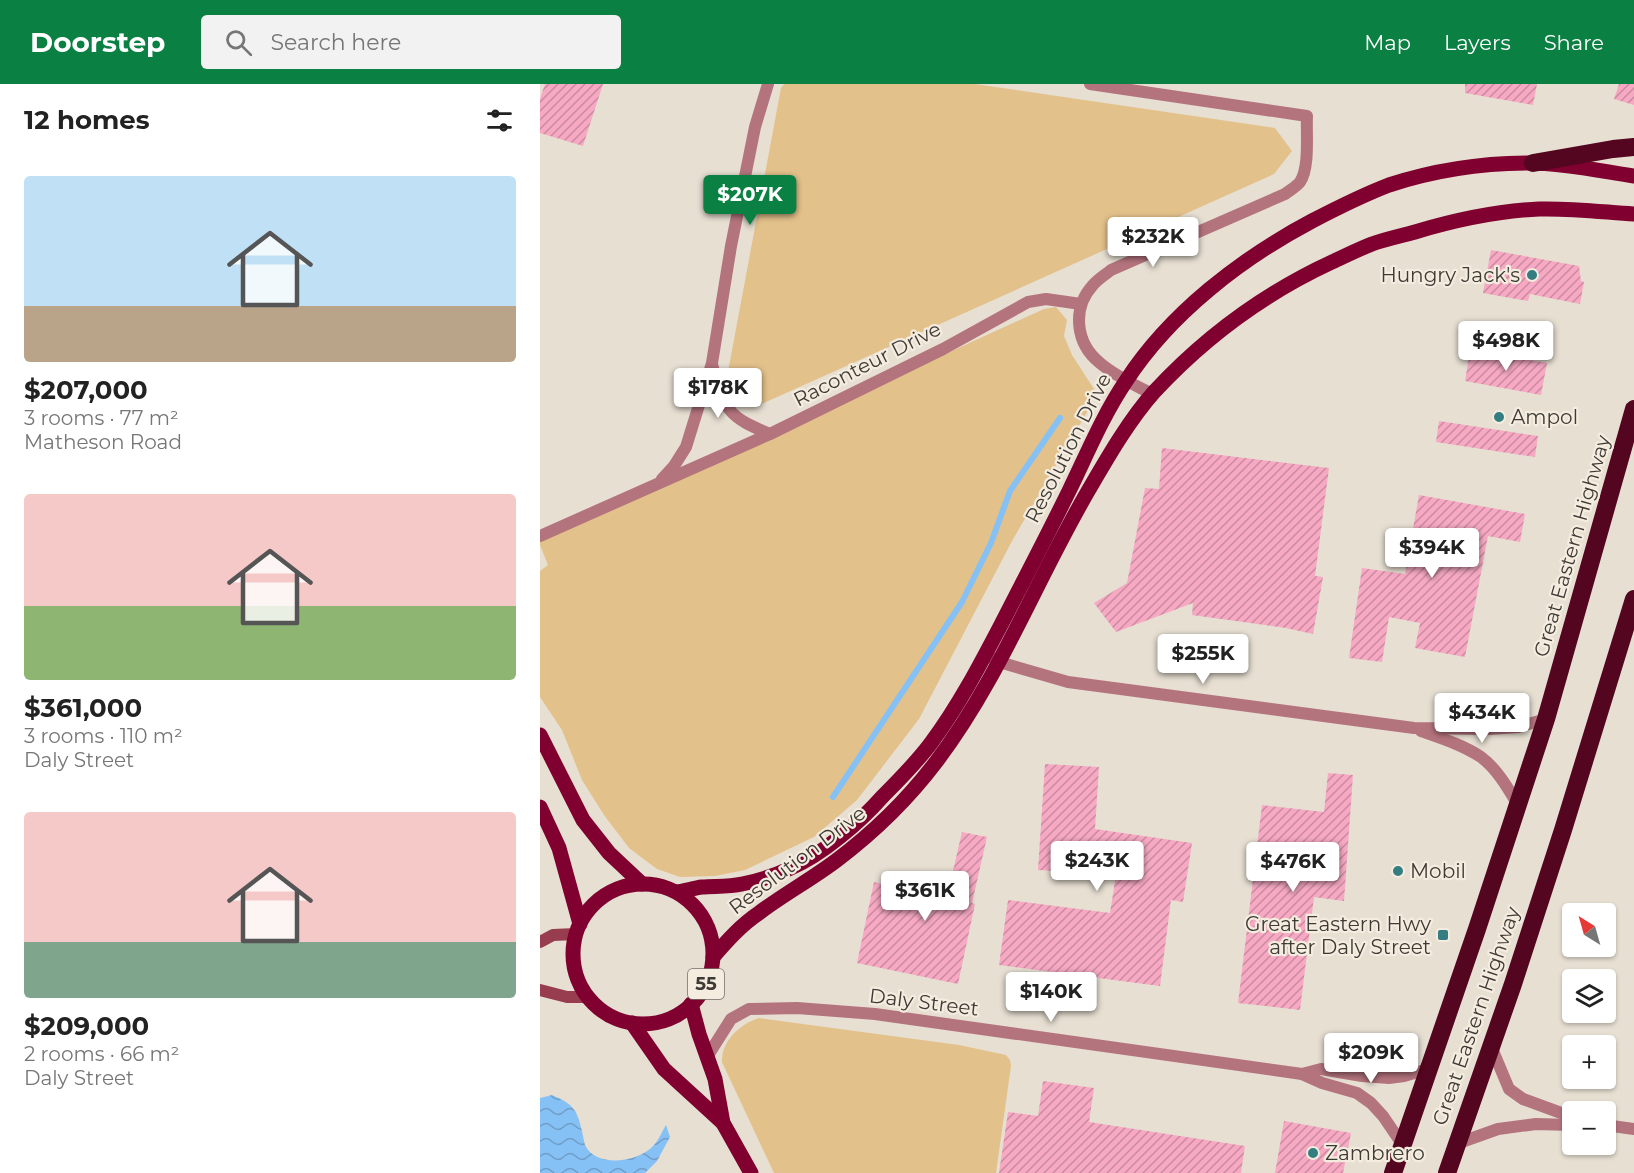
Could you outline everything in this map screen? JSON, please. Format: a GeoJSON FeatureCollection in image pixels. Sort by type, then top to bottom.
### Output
{"type":"FeatureCollection","features":[{"type":"Feature","properties":{"kind":"highway"},"geometry":{"type":"LineString","coordinates":[[1533,162],[1634,147]]}},
{"type":"Feature","properties":{"kind":"highway","name":"Great Eastern Highway"},"geometry":{"type":"LineString","coordinates":[[1393,1173],[1546,719],[1634,409]]}},
{"type":"Feature","properties":{"kind":"highway","name":"Great Eastern Highway"},"geometry":{"type":"LineString","coordinates":[[1447,1173],[1563,830],[1634,599]]}},
{"type":"Feature","properties":{"kind":"main road","name":"Resolution Drive"},"geometry":{"type":"LineString","coordinates":[[677,892],[741,885],[793,868],[846,831],[872,808],[930,745],[951,714],[985,654],[1105,416],[1126,380],[1160,338],[1211,288],[1256,254],[1297,229],[1367,194],[1434,172],[1469,166],[1533,162],[1634,176]]}},
{"type":"Feature","properties":{"kind":"main road","name":"Resolution Drive"},"geometry":{"type":"LineString","coordinates":[[713,957],[736,931],[838,860],[889,815],[923,778],[957,734],[999,662],[1090,488],[1129,425],[1152,394],[1200,349],[1265,299],[1301,277],[1370,245],[1441,224],[1508,212],[1540,209],[1634,214]]}},
{"type":"Feature","properties":{"kind":"main road"},"geometry":{"type":"LineString","coordinates":[[540,735],[583,820],[609,853],[642,884]]}},
{"type":"Feature","properties":{"kind":"main road","name":"55"},"geometry":{"type":"LineString","coordinates":[[540,807],[559,848],[578,929]]}},
{"type":"Feature","properties":{"kind":"main road","name":"55"},"geometry":{"type":"LineString","coordinates":[[642,884],[660,886],[677,892],[704,918],[712,937],[713,957],[710,974],[703,991],[692,1004],[674,1017],[653,1023],[632,1023],[615,1018],[600,1009],[588,997],[574,967],[573,950],[578,929],[591,908],[606,895],[623,887],[642,884]]}},
{"type":"Feature","properties":{"kind":"main road","name":"55"},"geometry":{"type":"LineString","coordinates":[[692,1004],[715,1079],[723,1123]]}},
{"type":"Feature","properties":{"kind":"main road","name":"55"},"geometry":{"type":"LineString","coordinates":[[632,1023],[664,1069],[723,1123],[751,1173]]}},
{"type":"Feature","properties":{"kind":"street"},"geometry":{"type":"LineString","coordinates":[[657,484],[674,466],[686,447],[712,363],[733,235],[755,127],[768,84]]}},
{"type":"Feature","properties":{"kind":"street"},"geometry":{"type":"LineString","coordinates":[[1090,84],[1307,116],[1305,168],[1301,180],[1295,187],[1285,194],[1111,270],[1093,285],[1081,304],[1078,321],[1080,335],[1099,362],[1152,394]]}},
{"type":"Feature","properties":{"kind":"street","name":"Raconteur Drive"},"geometry":{"type":"LineString","coordinates":[[540,536],[770,434],[943,349],[1028,302],[1046,298],[1081,304]]}},
{"type":"Feature","properties":{"kind":"street"},"geometry":{"type":"LineString","coordinates":[[712,363],[720,390],[730,410],[747,424],[770,434]]}},
{"type":"Feature","properties":{"kind":"street"},"geometry":{"type":"LineString","coordinates":[[985,654],[999,662],[1068,682],[1414,728],[1489,729],[1518,727],[1546,719]]}},
{"type":"Feature","properties":{"kind":"street"},"geometry":{"type":"LineString","coordinates":[[1414,728],[1481,757],[1498,774],[1518,805]]}},
{"type":"Feature","properties":{"kind":"street"},"geometry":{"type":"LineString","coordinates":[[540,942],[553,935],[578,929]]}},
{"type":"Feature","properties":{"kind":"street"},"geometry":{"type":"LineString","coordinates":[[540,990],[567,997],[588,997]]}},
{"type":"Feature","properties":{"kind":"street","name":"Daly Street"},"geometry":{"type":"LineString","coordinates":[[707,1057],[731,1019],[748,1009],[797,1008],[875,1014],[1302,1074],[1322,1083],[1357,1093],[1383,1116],[1402,1144]]}},
{"type":"Feature","properties":{"kind":"street"},"geometry":{"type":"LineString","coordinates":[[1491,1046],[1509,1089],[1524,1099],[1562,1113]]}},
{"type":"Feature","properties":{"kind":"street","name":"Daly Street"},"geometry":{"type":"LineString","coordinates":[[1302,1074],[1321,1070],[1389,1078],[1428,1070]]}},
{"type":"Feature","properties":{"kind":"street"},"geometry":{"type":"LineString","coordinates":[[1456,1144],[1498,1129],[1536,1124],[1562,1125]]}},
{"type":"Feature","properties":{"kind":"street"},"geometry":{"type":"LineString","coordinates":[[1616,1127],[1634,1129]]}},
{"type":"Feature","properties":{"kind":"shaded area"},"geometry":{"type":"Polygon","coordinates":[[[784,84],[975,84],[1275,128],[1292,151],[1274,174],[757,406],[738,393],[727,377],[781,88],[784,84]]]}},
{"type":"Feature","properties":{"kind":"shaded area"},"geometry":{"type":"Polygon","coordinates":[[[1056,307],[1067,320],[1064,336],[1072,355],[1094,389],[1087,412],[1012,541],[919,719],[857,800],[814,837],[745,870],[715,876],[680,877],[657,869],[629,848],[604,815],[582,780],[562,730],[540,697],[540,571],[548,565],[540,545],[540,536],[1044,309],[1056,307]]]}},
{"type":"Feature","properties":{"kind":"shaded area"},"geometry":{"type":"Polygon","coordinates":[[[759,1018],[959,1045],[1006,1055],[1011,1066],[996,1173],[774,1173],[722,1062],[725,1047],[733,1034],[745,1024],[759,1018]]]}},
{"type":"Feature","properties":{"kind":"water"},"geometry":{"type":"Polygon","coordinates":[[[552,1095],[573,1108],[578,1117],[585,1145],[598,1158],[618,1160],[639,1156],[654,1145],[666,1125],[670,1137],[657,1161],[645,1173],[540,1173],[540,1098],[552,1095]]]}},
{"type":"Feature","properties":{"kind":"building"},"geometry":{"type":"Polygon","coordinates":[[[545,84],[603,84],[583,146],[540,133],[540,99],[545,84]]]}},
{"type":"Feature","properties":{"kind":"building"},"geometry":{"type":"Polygon","coordinates":[[[1465,84],[1537,84],[1533,105],[1465,93],[1465,84]]]}},
{"type":"Feature","properties":{"kind":"building"},"geometry":{"type":"Polygon","coordinates":[[[1619,84],[1634,84],[1634,105],[1614,99],[1619,84]]]}},
{"type":"Feature","properties":{"kind":"building","name":"Hungry Jack's"},"geometry":{"type":"Polygon","coordinates":[[[1491,250],[1579,266],[1581,281],[1584,282],[1580,304],[1530,294],[1528,301],[1483,293],[1491,250]]]}},
{"type":"Feature","properties":{"kind":"building"},"geometry":{"type":"Polygon","coordinates":[[[1470,350],[1547,363],[1541,395],[1465,381],[1470,350]]]}},
{"type":"Feature","properties":{"kind":"building"},"geometry":{"type":"Polygon","coordinates":[[[1439,421],[1538,436],[1535,457],[1436,442],[1439,421]]]}},
{"type":"Feature","properties":{"kind":"building"},"geometry":{"type":"Polygon","coordinates":[[[1162,448],[1329,468],[1315,576],[1323,577],[1313,634],[1192,615],[1193,603],[1116,632],[1094,603],[1127,583],[1145,488],[1159,489],[1162,448]]]}},
{"type":"Feature","properties":{"kind":"building"},"geometry":{"type":"Polygon","coordinates":[[[1419,495],[1525,514],[1520,542],[1488,536],[1465,657],[1415,648],[1420,623],[1389,617],[1382,662],[1349,658],[1362,568],[1405,574],[1419,495]]]}},
{"type":"Feature","properties":{"kind":"building"},"geometry":{"type":"Polygon","coordinates":[[[1045,764],[1099,767],[1095,829],[1192,843],[1183,902],[1171,900],[1160,986],[999,965],[1008,900],[1110,913],[1116,875],[1038,870],[1045,764]]]}},
{"type":"Feature","properties":{"kind":"building"},"geometry":{"type":"Polygon","coordinates":[[[1328,773],[1353,775],[1344,901],[1314,897],[1300,1010],[1238,1003],[1262,805],[1324,812],[1328,773]]]}},
{"type":"Feature","properties":{"kind":"building"},"geometry":{"type":"Polygon","coordinates":[[[962,832],[987,837],[972,903],[975,904],[958,984],[857,963],[874,882],[947,897],[962,832]]]}},
{"type":"Feature","properties":{"kind":"building"},"geometry":{"type":"Polygon","coordinates":[[[1043,1081],[1094,1088],[1089,1122],[1245,1146],[1241,1173],[999,1173],[1008,1112],[1038,1116],[1043,1081]]]}},
{"type":"Feature","properties":{"kind":"building","name":"Zambrero"},"geometry":{"type":"Polygon","coordinates":[[[1284,1121],[1351,1133],[1343,1173],[1275,1173],[1284,1121]]]}},
{"type":"Feature","properties":{"kind":"waterway"},"geometry":{"type":"LineString","coordinates":[[833,797],[962,602],[991,543],[1010,491],[1060,418]]}},
{"type":"Feature","properties":{"kind":"place","name":"Hungry Jack's"},"geometry":{"type":"Point","coordinates":[1532,275]}},
{"type":"Feature","properties":{"kind":"place","name":"Ampol"},"geometry":{"type":"Point","coordinates":[1499,417]}},
{"type":"Feature","properties":{"kind":"place","name":"Mobil"},"geometry":{"type":"Point","coordinates":[1398,871]}},
{"type":"Feature","properties":{"kind":"place","name":"Great Eastern Hwy after Daly Street"},"geometry":{"type":"Point","coordinates":[1443,935]}},
{"type":"Feature","properties":{"kind":"place","name":"Zambrero"},"geometry":{"type":"Point","coordinates":[1313,1153]}}]}
